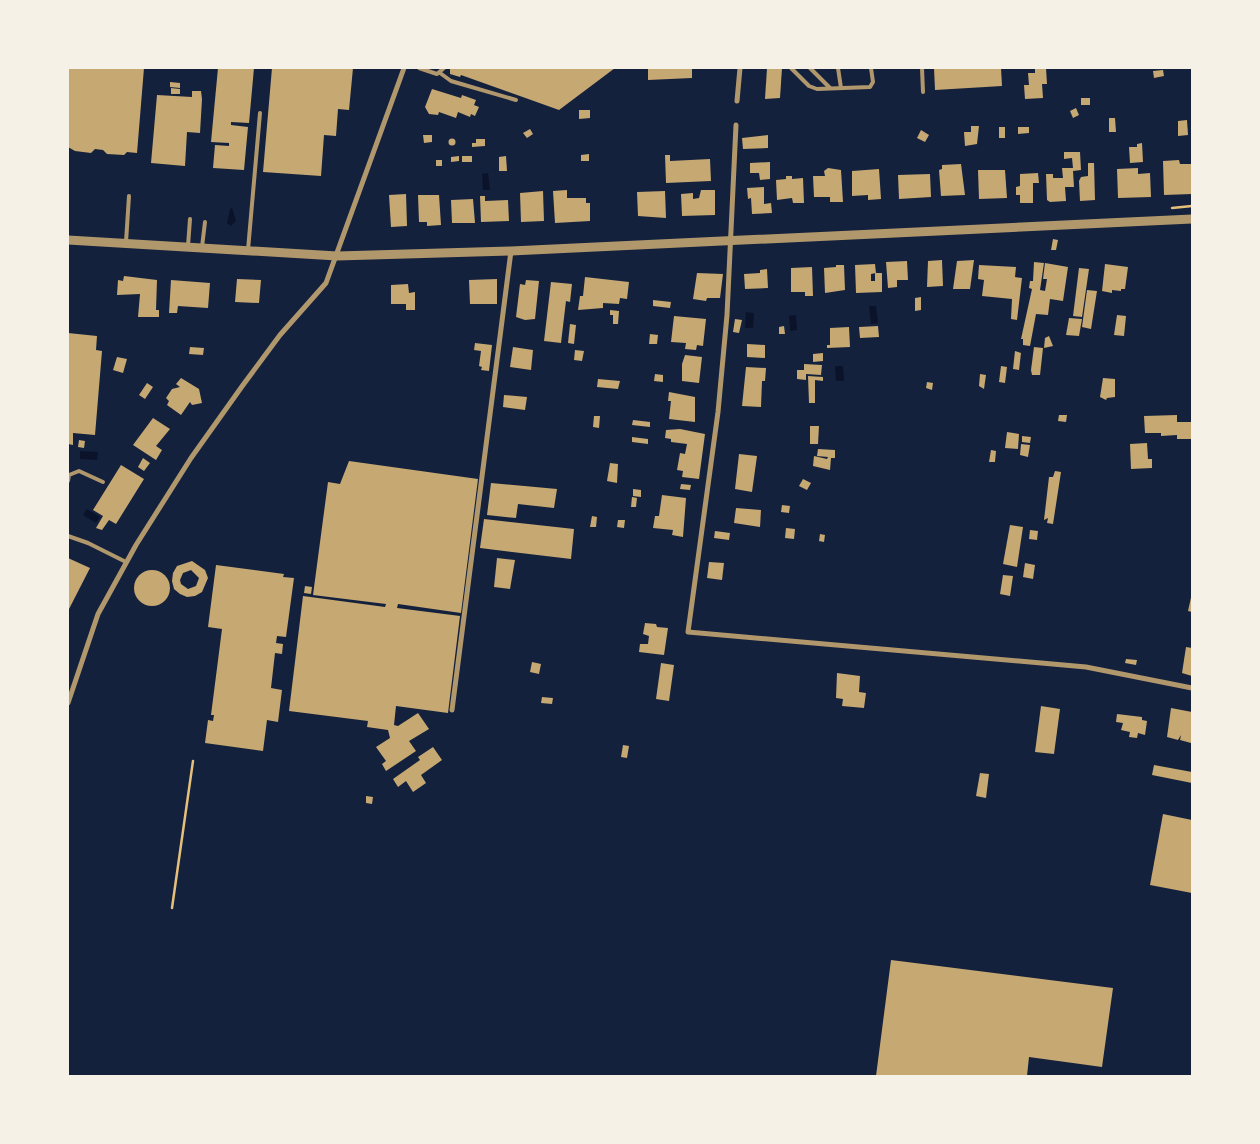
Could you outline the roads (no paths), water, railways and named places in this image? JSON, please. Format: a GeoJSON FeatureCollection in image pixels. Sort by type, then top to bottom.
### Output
{"type":"FeatureCollection","features":[{"type":"Feature","properties":{"kind":"street"},"geometry":{"type":"LineString","coordinates":[[68,702],[98,614],[126,562],[191,458],[225,410],[280,335],[326,283],[338,256],[404,68]]}},
{"type":"Feature","properties":{"kind":"street"},"geometry":{"type":"LineString","coordinates":[[738,101],[740,68]]}},
{"type":"Feature","properties":{"kind":"street"},"geometry":{"type":"LineString","coordinates":[[736,125],[727,316],[718,412],[688,632],[1086,667],[1192,688]]}},
{"type":"Feature","properties":{"kind":"street"},"geometry":{"type":"LineString","coordinates":[[68,240],[338,256],[511,251],[1192,219]]}},
{"type":"Feature","properties":{"kind":"street"},"geometry":{"type":"LineString","coordinates":[[452,710],[511,251]]}},
{"type":"Feature","properties":{"kind":"lane"},"geometry":{"type":"LineString","coordinates":[[419,68],[437,74],[440,73],[451,81],[516,100]]}},
{"type":"Feature","properties":{"kind":"lane"},"geometry":{"type":"LineString","coordinates":[[440,73],[444,68]]}},
{"type":"Feature","properties":{"kind":"lane"},"geometry":{"type":"LineString","coordinates":[[791,68],[809,86],[817,89],[870,87],[873,82],[871,68]]}},
{"type":"Feature","properties":{"kind":"lane"},"geometry":{"type":"LineString","coordinates":[[810,68],[830,88]]}},
{"type":"Feature","properties":{"kind":"lane"},"geometry":{"type":"LineString","coordinates":[[838,68],[841,88]]}},
{"type":"Feature","properties":{"kind":"lane"},"geometry":{"type":"LineString","coordinates":[[922,68],[923,92]]}},
{"type":"Feature","properties":{"kind":"lane"},"geometry":{"type":"LineString","coordinates":[[248,252],[260,113]]}},
{"type":"Feature","properties":{"kind":"lane"},"geometry":{"type":"LineString","coordinates":[[126,244],[129,196]]}},
{"type":"Feature","properties":{"kind":"lane"},"geometry":{"type":"LineString","coordinates":[[188,248],[190,219]]}},
{"type":"Feature","properties":{"kind":"lane"},"geometry":{"type":"LineString","coordinates":[[202,249],[205,222]]}},
{"type":"Feature","properties":{"kind":"lane"},"geometry":{"type":"LineString","coordinates":[[68,481],[69,474],[79,471],[103,482]]}},
{"type":"Feature","properties":{"kind":"lane"},"geometry":{"type":"LineString","coordinates":[[68,536],[88,543],[126,562]]}},
{"type":"Feature","properties":{"kind":"water"},"geometry":{"type":"Polygon","coordinates":[[[488,173],[490,190],[483,190],[482,174],[488,173]]]}},
{"type":"Feature","properties":{"kind":"water"},"geometry":{"type":"Polygon","coordinates":[[[232,208],[236,221],[231,226],[227,223],[230,209],[232,208]]]}},
{"type":"Feature","properties":{"kind":"water"},"geometry":{"type":"Polygon","coordinates":[[[869,306],[876,306],[878,323],[871,324],[869,306]]]}},
{"type":"Feature","properties":{"kind":"water"},"geometry":{"type":"Polygon","coordinates":[[[746,312],[754,313],[753,328],[745,328],[746,312]]]}},
{"type":"Feature","properties":{"kind":"water"},"geometry":{"type":"Polygon","coordinates":[[[796,315],[797,330],[790,331],[789,316],[796,315]]]}},
{"type":"Feature","properties":{"kind":"water"},"geometry":{"type":"Polygon","coordinates":[[[835,366],[843,366],[844,381],[836,381],[835,366]]]}},
{"type":"Feature","properties":{"kind":"water"},"geometry":{"type":"Polygon","coordinates":[[[80,451],[98,452],[97,460],[80,459],[80,451]]]}},
{"type":"Feature","properties":{"kind":"water"},"geometry":{"type":"Polygon","coordinates":[[[87,509],[100,517],[96,523],[83,515],[87,509]]]}}]}
